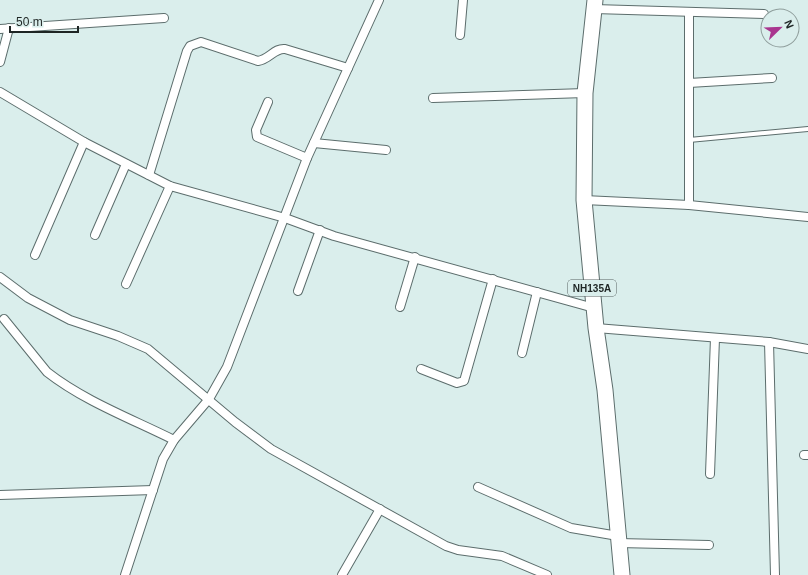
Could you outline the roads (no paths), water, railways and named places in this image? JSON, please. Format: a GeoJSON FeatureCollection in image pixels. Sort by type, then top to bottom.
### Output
{"type":"FeatureCollection","features":[{"type":"Feature","properties":{"kind":"highway","name":"NH135A"},"geometry":{"type":"LineString","coordinates":[[595,4],[585,93],[584,200],[596,328],[606,390],[622,575]]}},
{"type":"Feature","properties":{"kind":"street"},"geometry":{"type":"LineString","coordinates":[[125,575],[163,459],[174,440],[209,400],[227,366],[307,158],[379,0]]}},
{"type":"Feature","properties":{"kind":"street"},"geometry":{"type":"LineString","coordinates":[[460,36],[463,0]]}},
{"type":"Feature","properties":{"kind":"street"},"geometry":{"type":"LineString","coordinates":[[595,4],[689,13],[760,14]]}},
{"type":"Feature","properties":{"kind":"street"},"geometry":{"type":"LineString","coordinates":[[689,13],[689,206]]}},
{"type":"Feature","properties":{"kind":"street"},"geometry":{"type":"LineString","coordinates":[[0,28],[164,18]]}},
{"type":"Feature","properties":{"kind":"street"},"geometry":{"type":"LineString","coordinates":[[0,62],[9,28]]}},
{"type":"Feature","properties":{"kind":"street"},"geometry":{"type":"LineString","coordinates":[[149,176],[187,51],[194,44],[201,42],[258,60],[266,60],[277,50],[285,49],[348,68]]}},
{"type":"Feature","properties":{"kind":"street"},"geometry":{"type":"LineString","coordinates":[[689,83],[772,78]]}},
{"type":"Feature","properties":{"kind":"street"},"geometry":{"type":"LineString","coordinates":[[0,92],[84,142],[170,186],[285,218],[415,258],[594,308]]}},
{"type":"Feature","properties":{"kind":"street"},"geometry":{"type":"LineString","coordinates":[[433,98],[585,93]]}},
{"type":"Feature","properties":{"kind":"street"},"geometry":{"type":"LineString","coordinates":[[268,102],[256,130],[257,137],[307,158]]}},
{"type":"Feature","properties":{"kind":"street"},"geometry":{"type":"LineString","coordinates":[[35,255],[84,142]]}},
{"type":"Feature","properties":{"kind":"street"},"geometry":{"type":"LineString","coordinates":[[314,143],[386,150]]}},
{"type":"Feature","properties":{"kind":"street"},"geometry":{"type":"LineString","coordinates":[[96,235],[126,164]]}},
{"type":"Feature","properties":{"kind":"street"},"geometry":{"type":"LineString","coordinates":[[126,284],[170,186]]}},
{"type":"Feature","properties":{"kind":"street"},"geometry":{"type":"LineString","coordinates":[[584,200],[689,206],[808,217]]}},
{"type":"Feature","properties":{"kind":"street"},"geometry":{"type":"LineString","coordinates":[[298,291],[320,230]]}},
{"type":"Feature","properties":{"kind":"street"},"geometry":{"type":"LineString","coordinates":[[400,307],[415,258]]}},
{"type":"Feature","properties":{"kind":"street"},"geometry":{"type":"LineString","coordinates":[[0,277],[28,298],[70,320],[118,336],[148,349],[235,422],[271,449],[376,515],[446,546],[458,550],[502,556],[547,575]]}},
{"type":"Feature","properties":{"kind":"street"},"geometry":{"type":"LineString","coordinates":[[421,369],[457,382],[464,380],[493,279]]}},
{"type":"Feature","properties":{"kind":"street"},"geometry":{"type":"LineString","coordinates":[[522,353],[537,292]]}},
{"type":"Feature","properties":{"kind":"street"},"geometry":{"type":"LineString","coordinates":[[4,319],[47,372],[98,403],[174,440]]}},
{"type":"Feature","properties":{"kind":"street"},"geometry":{"type":"LineString","coordinates":[[596,328],[769,342],[808,349]]}},
{"type":"Feature","properties":{"kind":"street"},"geometry":{"type":"LineString","coordinates":[[710,474],[715,338]]}},
{"type":"Feature","properties":{"kind":"street"},"geometry":{"type":"LineString","coordinates":[[769,342],[775,575]]}},
{"type":"Feature","properties":{"kind":"street"},"geometry":{"type":"LineString","coordinates":[[478,487],[570,528],[618,540],[709,545]]}},
{"type":"Feature","properties":{"kind":"street"},"geometry":{"type":"LineString","coordinates":[[0,495],[153,490]]}},
{"type":"Feature","properties":{"kind":"street"},"geometry":{"type":"LineString","coordinates":[[342,575],[376,515]]}},
{"type":"Feature","properties":{"kind":"lane"},"geometry":{"type":"LineString","coordinates":[[688,140],[808,129]]}}]}
